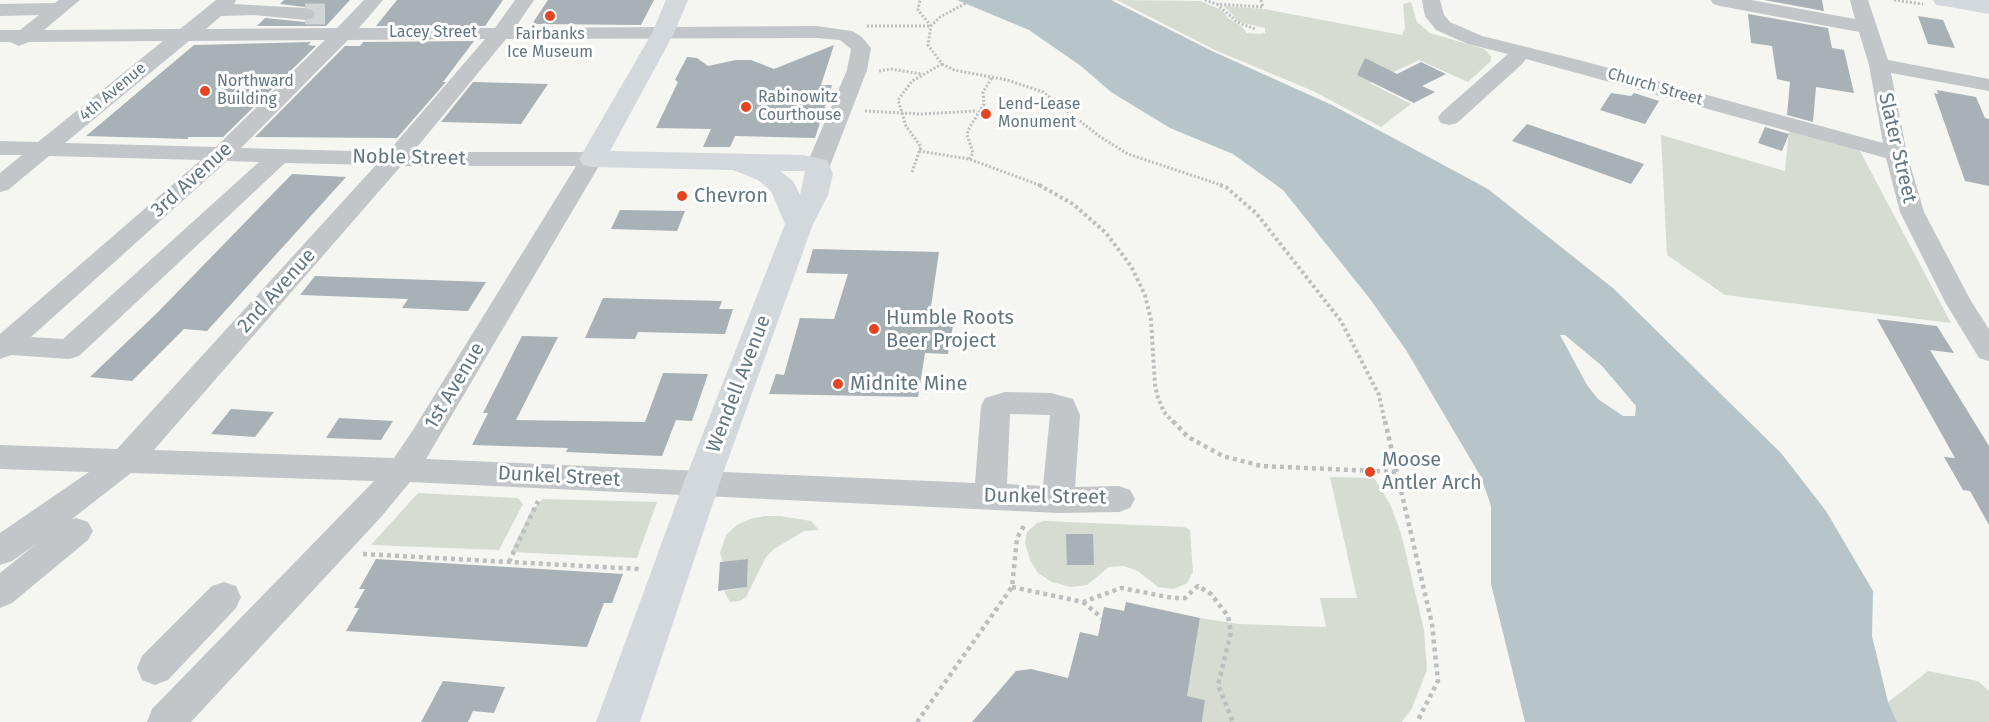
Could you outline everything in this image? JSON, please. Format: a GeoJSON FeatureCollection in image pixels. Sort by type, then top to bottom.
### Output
{"type":"FeatureCollection","features":[{"type":"Feature","properties":{"kind":"main road","name":"1st Avenue"},"geometry":{"type":"LineString","coordinates":[[592,159],[663,33],[677,0]]}},
{"type":"Feature","properties":{"kind":"main road"},"geometry":{"type":"LineString","coordinates":[[1944,0],[1989,7]]}},
{"type":"Feature","properties":{"kind":"main road","name":"Noble Street"},"geometry":{"type":"LineString","coordinates":[[592,159],[803,163],[818,166]]}},
{"type":"Feature","properties":{"kind":"main road"},"geometry":{"type":"LineString","coordinates":[[735,163],[768,174],[783,186],[799,225]]}},
{"type":"Feature","properties":{"kind":"main road","name":"Wendell Avenue"},"geometry":{"type":"LineString","coordinates":[[618,722],[702,482],[799,225],[819,180],[818,166]]}},
{"type":"Feature","properties":{"kind":"street","name":"2nd Avenue"},"geometry":{"type":"LineString","coordinates":[[0,551],[81,496],[150,435],[395,159],[501,33],[525,0]]}},
{"type":"Feature","properties":{"kind":"street","name":"Church Street"},"geometry":{"type":"LineString","coordinates":[[1431,0],[1435,16],[1443,26],[1456,34],[1896,154]]}},
{"type":"Feature","properties":{"kind":"street"},"geometry":{"type":"LineString","coordinates":[[1720,0],[1866,27]]}},
{"type":"Feature","properties":{"kind":"street"},"geometry":{"type":"LineString","coordinates":[[1827,0],[1832,21]]}},
{"type":"Feature","properties":{"kind":"street","name":"Slater Street"},"geometry":{"type":"LineString","coordinates":[[1859,0],[1879,65],[1896,154],[1912,212],[1958,302],[1989,351]]}},
{"type":"Feature","properties":{"kind":"street"},"geometry":{"type":"LineString","coordinates":[[0,9],[65,5]]}},
{"type":"Feature","properties":{"kind":"street"},"geometry":{"type":"LineString","coordinates":[[0,53],[65,5]]}},
{"type":"Feature","properties":{"kind":"street"},"geometry":{"type":"LineString","coordinates":[[222,5],[259,5],[298,14],[298,19],[324,19],[368,7]]}},
{"type":"Feature","properties":{"kind":"street","name":"4th Avenue"},"geometry":{"type":"LineString","coordinates":[[0,185],[222,5]]}},
{"type":"Feature","properties":{"kind":"street","name":"3rd Avenue"},"geometry":{"type":"LineString","coordinates":[[2,347],[224,153],[368,7]]}},
{"type":"Feature","properties":{"kind":"street","name":"Lacey Street"},"geometry":{"type":"LineString","coordinates":[[0,36],[832,33],[845,35],[855,41],[859,59]]}},
{"type":"Feature","properties":{"kind":"street"},"geometry":{"type":"LineString","coordinates":[[1449,118],[1514,62],[1519,52]]}},
{"type":"Feature","properties":{"kind":"street","name":"Wendell Avenue"},"geometry":{"type":"LineString","coordinates":[[818,166],[859,59]]}},
{"type":"Feature","properties":{"kind":"street"},"geometry":{"type":"LineString","coordinates":[[1879,65],[1989,85]]}},
{"type":"Feature","properties":{"kind":"street","name":"Noble Street"},"geometry":{"type":"LineString","coordinates":[[0,148],[395,159],[592,159]]}},
{"type":"Feature","properties":{"kind":"street"},"geometry":{"type":"LineString","coordinates":[[2,347],[69,349],[280,155]]}},
{"type":"Feature","properties":{"kind":"street","name":"1st Avenue"},"geometry":{"type":"LineString","coordinates":[[166,722],[370,508],[402,470],[424,438],[592,159]]}},
{"type":"Feature","properties":{"kind":"street"},"geometry":{"type":"LineString","coordinates":[[990,497],[996,406],[1005,403],[1051,404],[1062,407],[1065,415],[1058,500]]}},
{"type":"Feature","properties":{"kind":"street","name":"Dunkel Street"},"geometry":{"type":"LineString","coordinates":[[0,458],[402,470],[1058,500],[1119,499]]}},
{"type":"Feature","properties":{"kind":"street"},"geometry":{"type":"LineString","coordinates":[[0,593],[76,531]]}},
{"type":"Feature","properties":{"kind":"street"},"geometry":{"type":"LineString","coordinates":[[155,668],[224,597]]}},
{"type":"Feature","properties":{"kind":"path"},"geometry":{"type":"LineString","coordinates":[[920,0],[918,10],[931,26]]}},
{"type":"Feature","properties":{"kind":"path"},"geometry":{"type":"LineString","coordinates":[[972,0],[940,17],[931,26],[928,45],[942,64],[954,70],[993,76],[1043,92],[1099,136],[1128,154],[1226,187],[1256,213],[1341,321],[1379,394],[1432,624],[1438,681],[1417,722]]}},
{"type":"Feature","properties":{"kind":"path"},"geometry":{"type":"LineString","coordinates":[[1205,0],[1216,4],[1263,7],[1261,0]]}},
{"type":"Feature","properties":{"kind":"path"},"geometry":{"type":"LineString","coordinates":[[1216,4],[1236,22],[1255,29]]}},
{"type":"Feature","properties":{"kind":"path"},"geometry":{"type":"LineString","coordinates":[[859,26],[931,26]]}},
{"type":"Feature","properties":{"kind":"path"},"geometry":{"type":"LineString","coordinates":[[859,59],[891,69],[922,74]]}},
{"type":"Feature","properties":{"kind":"path"},"geometry":{"type":"LineString","coordinates":[[912,172],[921,147],[906,126],[898,100],[912,81],[942,64]]}},
{"type":"Feature","properties":{"kind":"path"},"geometry":{"type":"LineString","coordinates":[[969,159],[973,153],[967,135],[968,130],[977,111],[984,104],[983,92],[993,76]]}},
{"type":"Feature","properties":{"kind":"path"},"geometry":{"type":"LineString","coordinates":[[865,111],[901,113],[977,111]]}},
{"type":"Feature","properties":{"kind":"path"},"geometry":{"type":"LineString","coordinates":[[919,151],[969,159],[1026,179],[1064,199],[1090,218],[1118,248],[1131,266],[1145,294],[1151,320],[1155,385],[1158,398],[1164,412],[1188,437],[1223,456],[1261,466],[1398,472]]}},
{"type":"Feature","properties":{"kind":"path"},"geometry":{"type":"LineString","coordinates":[[508,562],[540,498]]}},
{"type":"Feature","properties":{"kind":"path"},"geometry":{"type":"LineString","coordinates":[[917,722],[1012,587],[1017,538],[1028,521]]}},
{"type":"Feature","properties":{"kind":"path"},"geometry":{"type":"LineString","coordinates":[[363,554],[640,569]]}},
{"type":"Feature","properties":{"kind":"path"},"geometry":{"type":"LineString","coordinates":[[1083,602],[1122,588],[1173,598],[1185,598],[1198,586],[1211,594],[1228,616],[1231,633],[1218,685],[1227,702],[1233,722]]}},
{"type":"Feature","properties":{"kind":"path"},"geometry":{"type":"LineString","coordinates":[[1012,587],[1083,602],[1102,618]]}},
{"type":"Feature","properties":{"kind":"shaded area"},"geometry":{"type":"Polygon","coordinates":[[[957,0],[1111,0],[1212,51],[1332,105],[1488,189],[1614,289],[1781,453],[1826,511],[1873,591],[1872,636],[1888,702],[1897,722],[1525,722],[1491,584],[1491,506],[1481,477],[1406,350],[1370,299],[1283,190],[1233,154],[1170,128],[1111,92],[1081,66],[1029,30],[957,0]],[[1560,335],[1587,385],[1598,399],[1623,416],[1635,416],[1636,406],[1602,366],[1565,335],[1560,335]]]}},
{"type":"Feature","properties":{"kind":"shaded area"},"geometry":{"type":"Polygon","coordinates":[[[1117,0],[1200,1],[1222,10],[1228,18],[1247,33],[1265,33],[1265,28],[1239,22],[1224,6],[1264,9],[1402,35],[1405,28],[1403,4],[1411,2],[1417,22],[1430,33],[1484,49],[1491,56],[1491,61],[1468,82],[1419,60],[1370,83],[1411,104],[1381,127],[1313,91],[1215,50],[1117,0]]]}},
{"type":"Feature","properties":{"kind":"shaded area"},"geometry":{"type":"Polygon","coordinates":[[[1789,130],[1860,151],[1951,323],[1725,295],[1667,255],[1661,135],[1785,171],[1789,130]]]}},
{"type":"Feature","properties":{"kind":"shaded area"},"geometry":{"type":"Polygon","coordinates":[[[1330,477],[1374,478],[1390,504],[1401,533],[1424,630],[1427,670],[1412,708],[1402,722],[1202,722],[1205,700],[1182,695],[1190,679],[1200,618],[1239,624],[1326,627],[1320,598],[1357,598],[1330,477]]]}},
{"type":"Feature","properties":{"kind":"shaded area"},"geometry":{"type":"Polygon","coordinates":[[[418,493],[518,498],[523,504],[499,550],[371,545],[418,493]]]}},
{"type":"Feature","properties":{"kind":"shaded area"},"geometry":{"type":"Polygon","coordinates":[[[543,499],[657,502],[637,558],[511,552],[531,511],[543,499]]]}},
{"type":"Feature","properties":{"kind":"shaded area"},"geometry":{"type":"Polygon","coordinates":[[[780,516],[811,521],[819,530],[804,531],[774,549],[766,557],[746,597],[740,601],[730,602],[724,591],[747,587],[748,559],[723,562],[720,553],[726,535],[737,525],[750,519],[780,516]]]}},
{"type":"Feature","properties":{"kind":"shaded area"},"geometry":{"type":"Polygon","coordinates":[[[1044,521],[1184,527],[1190,530],[1193,572],[1187,583],[1174,589],[1158,587],[1138,571],[1124,566],[1109,567],[1087,585],[1071,587],[1052,582],[1038,573],[1030,560],[1025,543],[1027,532],[1037,523],[1044,521]]]}},
{"type":"Feature","properties":{"kind":"shaded area"},"geometry":{"type":"Polygon","coordinates":[[[1928,671],[1978,681],[1989,691],[1989,722],[1897,722],[1888,702],[1928,671]]]}},
{"type":"Feature","properties":{"kind":"building"},"geometry":{"type":"Polygon","coordinates":[[[284,0],[350,0],[326,26],[257,26],[265,18],[305,22],[313,20],[317,15],[313,8],[280,4],[284,0]]]}},
{"type":"Feature","properties":{"kind":"building"},"geometry":{"type":"Polygon","coordinates":[[[397,0],[503,0],[485,26],[376,26],[397,0]]]}},
{"type":"Feature","properties":{"kind":"building"},"geometry":{"type":"Polygon","coordinates":[[[548,0],[654,0],[641,25],[532,24],[548,0]]]}},
{"type":"Feature","properties":{"kind":"building"},"geometry":{"type":"Polygon","coordinates":[[[1764,0],[1822,0],[1824,11],[1764,0]]]}},
{"type":"Feature","properties":{"kind":"building"},"geometry":{"type":"Polygon","coordinates":[[[1748,14],[1828,28],[1832,48],[1844,50],[1854,93],[1816,87],[1813,122],[1787,115],[1790,82],[1777,79],[1772,46],[1751,43],[1748,14]]]}},
{"type":"Feature","properties":{"kind":"building"},"geometry":{"type":"Polygon","coordinates":[[[1918,16],[1943,20],[1955,48],[1928,44],[1918,16]]]}},
{"type":"Feature","properties":{"kind":"building"},"geometry":{"type":"Polygon","coordinates":[[[474,41],[443,82],[446,82],[397,138],[255,137],[345,46],[360,46],[363,42],[474,41]]]}},
{"type":"Feature","properties":{"kind":"building","name":"Northward Building"},"geometry":{"type":"Polygon","coordinates":[[[311,42],[308,45],[316,46],[223,137],[188,137],[188,139],[86,136],[194,45],[311,42]]]}},
{"type":"Feature","properties":{"kind":"building","name":"Rabinowitz Courthouse"},"geometry":{"type":"Polygon","coordinates":[[[834,45],[821,85],[832,85],[815,138],[735,136],[730,147],[703,147],[711,129],[656,128],[687,57],[697,58],[708,66],[736,60],[751,60],[774,69],[834,45]]]}},
{"type":"Feature","properties":{"kind":"building"},"geometry":{"type":"Polygon","coordinates":[[[1365,58],[1397,74],[1421,62],[1446,74],[1422,86],[1435,92],[1414,103],[1357,75],[1365,58]]]}},
{"type":"Feature","properties":{"kind":"building"},"geometry":{"type":"Polygon","coordinates":[[[473,82],[548,84],[521,124],[441,122],[473,82]]]}},
{"type":"Feature","properties":{"kind":"building"},"geometry":{"type":"Polygon","coordinates":[[[1937,90],[1976,97],[1985,118],[1989,119],[1989,186],[1965,181],[1934,93],[1938,94],[1937,90]]]}},
{"type":"Feature","properties":{"kind":"building"},"geometry":{"type":"Polygon","coordinates":[[[1611,93],[1631,96],[1634,93],[1659,101],[1645,124],[1600,110],[1611,93]]]}},
{"type":"Feature","properties":{"kind":"building"},"geometry":{"type":"Polygon","coordinates":[[[1527,124],[1644,164],[1631,184],[1512,141],[1527,124]]]}},
{"type":"Feature","properties":{"kind":"building"},"geometry":{"type":"Polygon","coordinates":[[[1765,127],[1789,134],[1782,151],[1758,143],[1765,127]]]}},
{"type":"Feature","properties":{"kind":"building"},"geometry":{"type":"Polygon","coordinates":[[[292,174],[346,177],[207,331],[184,329],[132,381],[90,377],[157,313],[292,174]]]}},
{"type":"Feature","properties":{"kind":"building","name":"Chevron"},"geometry":{"type":"Polygon","coordinates":[[[620,210],[685,211],[677,231],[611,229],[620,210]]]}},
{"type":"Feature","properties":{"kind":"building"},"geometry":{"type":"Polygon","coordinates":[[[813,249],[939,252],[930,313],[955,314],[948,354],[925,353],[918,397],[769,394],[776,374],[784,375],[800,318],[834,319],[848,274],[806,273],[813,249]]]}},
{"type":"Feature","properties":{"kind":"building"},"geometry":{"type":"Polygon","coordinates":[[[315,276],[486,282],[468,311],[402,308],[408,299],[300,295],[315,276]]]}},
{"type":"Feature","properties":{"kind":"building"},"geometry":{"type":"Polygon","coordinates":[[[603,298],[722,301],[719,309],[733,309],[725,334],[638,332],[635,339],[585,338],[603,298]]]}},
{"type":"Feature","properties":{"kind":"building"},"geometry":{"type":"Polygon","coordinates":[[[1877,319],[1937,326],[1954,353],[1930,350],[1989,446],[1989,525],[1970,491],[1963,490],[1944,457],[1955,458],[1877,319]]]}},
{"type":"Feature","properties":{"kind":"building"},"geometry":{"type":"Polygon","coordinates":[[[522,336],[558,337],[516,420],[645,422],[663,373],[708,374],[692,421],[676,420],[662,456],[566,452],[568,448],[472,445],[488,413],[483,413],[522,336]]]}},
{"type":"Feature","properties":{"kind":"building"},"geometry":{"type":"Polygon","coordinates":[[[231,409],[274,412],[255,437],[211,434],[231,409]]]}},
{"type":"Feature","properties":{"kind":"building"},"geometry":{"type":"Polygon","coordinates":[[[339,418],[393,421],[381,440],[326,438],[339,418]]]}},
{"type":"Feature","properties":{"kind":"building"},"geometry":{"type":"Polygon","coordinates":[[[1066,534],[1093,534],[1094,565],[1067,565],[1066,534]]]}},
{"type":"Feature","properties":{"kind":"building"},"geometry":{"type":"Polygon","coordinates":[[[376,559],[623,574],[612,603],[604,603],[587,647],[346,631],[359,608],[354,608],[365,589],[359,589],[376,559]]]}},
{"type":"Feature","properties":{"kind":"building"},"geometry":{"type":"Polygon","coordinates":[[[748,559],[747,587],[718,591],[720,562],[748,559]]]}},
{"type":"Feature","properties":{"kind":"building"},"geometry":{"type":"Polygon","coordinates":[[[1126,602],[1200,618],[1187,696],[1205,700],[1202,722],[972,722],[1016,671],[1031,669],[1068,678],[1080,632],[1098,636],[1104,607],[1124,611],[1126,602]]]}},
{"type":"Feature","properties":{"kind":"building"},"geometry":{"type":"Polygon","coordinates":[[[443,681],[505,687],[494,713],[473,711],[468,722],[421,722],[443,681]]]}},
{"type":"Feature","properties":{"kind":"tunnel"},"geometry":{"type":"LineString","coordinates":[[305,14],[325,14]]}},
{"type":"Feature","properties":{"kind":"place","name":"Fairbanks Ice Museum"},"geometry":{"type":"Point","coordinates":[550,16]}},
{"type":"Feature","properties":{"kind":"place","name":"Northward Building"},"geometry":{"type":"Point","coordinates":[205,91]}},
{"type":"Feature","properties":{"kind":"place","name":"Rabinowitz Courthouse"},"geometry":{"type":"Point","coordinates":[746,107]}},
{"type":"Feature","properties":{"kind":"place","name":"Lend-Lease Monument"},"geometry":{"type":"Point","coordinates":[986,114]}},
{"type":"Feature","properties":{"kind":"place","name":"Chevron"},"geometry":{"type":"Point","coordinates":[682,196]}},
{"type":"Feature","properties":{"kind":"place","name":"Humble Roots Beer Project"},"geometry":{"type":"Point","coordinates":[874,329]}},
{"type":"Feature","properties":{"kind":"place","name":"Midnite Mine"},"geometry":{"type":"Point","coordinates":[838,384]}},
{"type":"Feature","properties":{"kind":"place","name":"Moose Antler Arch"},"geometry":{"type":"Point","coordinates":[1370,472]}}]}
